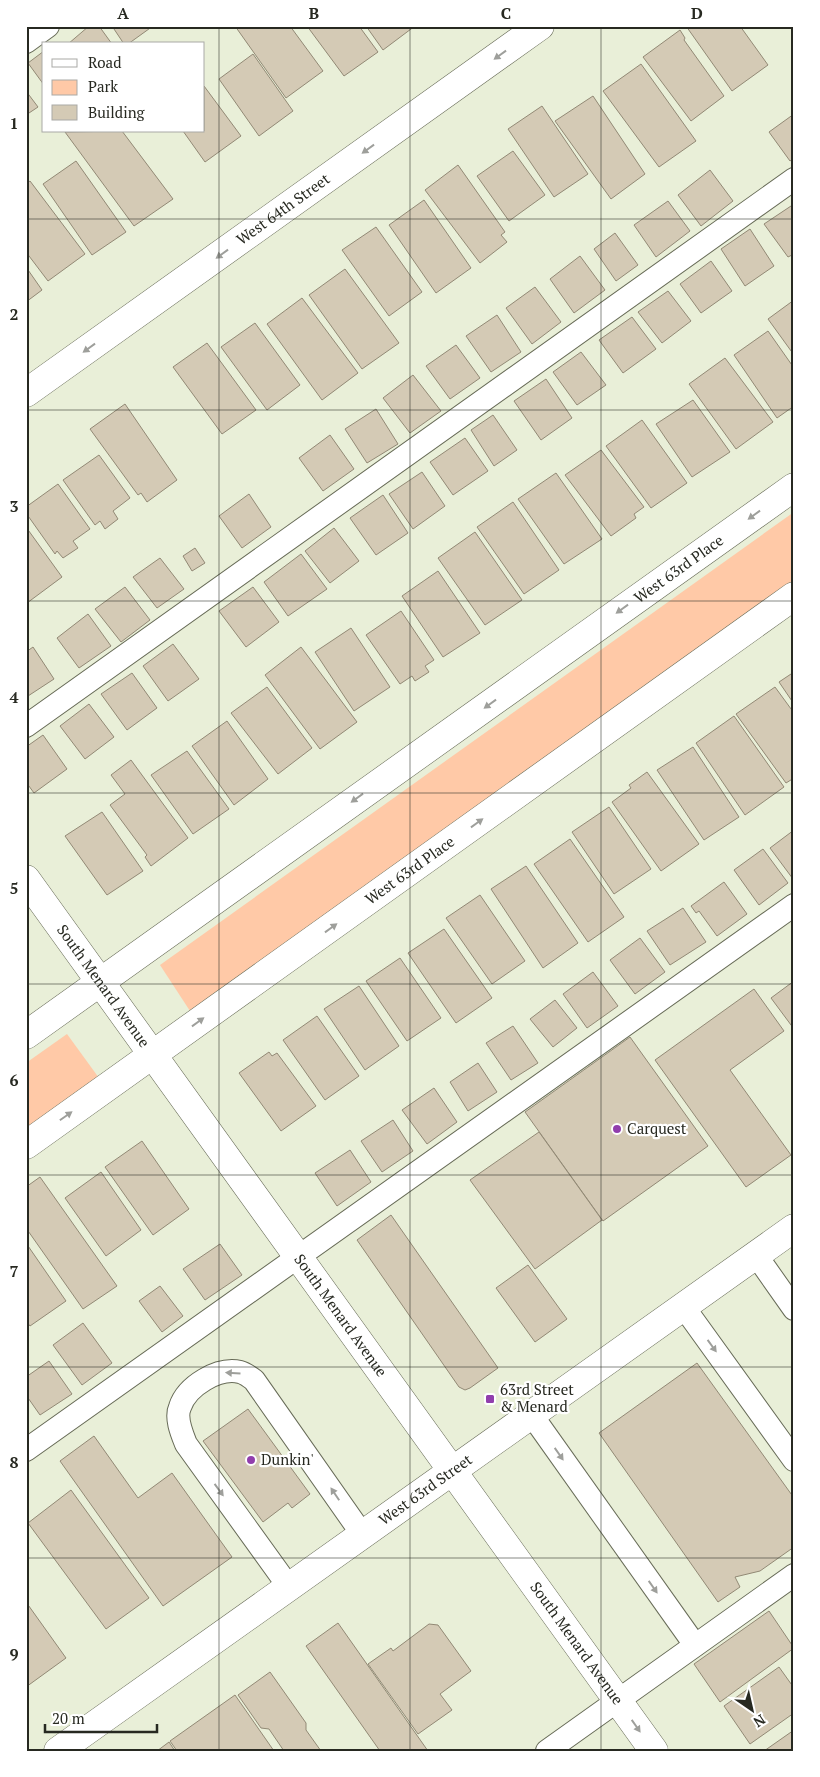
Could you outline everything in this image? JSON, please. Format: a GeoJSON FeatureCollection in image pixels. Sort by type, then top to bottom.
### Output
{"type":"FeatureCollection","features":[{"type":"Feature","properties":{"kind":"street","name":"West 64th Street"},"geometry":{"type":"LineString","coordinates":[[26,393],[540,26]]}},
{"type":"Feature","properties":{"kind":"street","name":"West 63rd Place"},"geometry":{"type":"LineString","coordinates":[[26,1035],[794,486]]}},
{"type":"Feature","properties":{"kind":"street","name":"West 63rd Place"},"geometry":{"type":"LineString","coordinates":[[26,1145],[794,596]]}},
{"type":"Feature","properties":{"kind":"street","name":"South Menard Avenue"},"geometry":{"type":"LineString","coordinates":[[26,879],[654,1751]]}},
{"type":"Feature","properties":{"kind":"street","name":"West 63rd Street"},"geometry":{"type":"LineString","coordinates":[[58,1751],[794,1228]]}},
{"type":"Feature","properties":{"kind":"lane"},"geometry":{"type":"LineString","coordinates":[[26,42],[48,26]]}},
{"type":"Feature","properties":{"kind":"lane"},"geometry":{"type":"LineString","coordinates":[[26,726],[794,179]]}},
{"type":"Feature","properties":{"kind":"lane"},"geometry":{"type":"LineString","coordinates":[[26,1450],[794,905]]}},
{"type":"Feature","properties":{"kind":"lane"},"geometry":{"type":"LineString","coordinates":[[756,1255],[794,1309]]}},
{"type":"Feature","properties":{"kind":"lane"},"geometry":{"type":"LineString","coordinates":[[684,1306],[794,1460]]}},
{"type":"Feature","properties":{"kind":"lane"},"geometry":{"type":"LineString","coordinates":[[289,1587],[186,1444],[180,1428],[179,1408],[188,1392],[222,1372],[240,1372],[254,1380],[362,1534]]}},
{"type":"Feature","properties":{"kind":"lane"},"geometry":{"type":"LineString","coordinates":[[531,1414],[695,1645]]}},
{"type":"Feature","properties":{"kind":"lane"},"geometry":{"type":"LineString","coordinates":[[547,1751],[794,1575]]}},
{"type":"Feature","properties":{"kind":"green space"},"geometry":{"type":"Polygon","coordinates":[[[794,512],[794,580],[190,1011],[160,965],[794,512]]]}},
{"type":"Feature","properties":{"kind":"green space"},"geometry":{"type":"Polygon","coordinates":[[[67,1034],[99,1078],[26,1130],[26,1063],[67,1034]]]}},
{"type":"Feature","properties":{"kind":"building"},"geometry":{"type":"Polygon","coordinates":[[[89,26],[99,26],[111,42],[70,42],[89,26]]]}},
{"type":"Feature","properties":{"kind":"building"},"geometry":{"type":"Polygon","coordinates":[[[112,26],[153,26],[131,42],[123,42],[112,26]]]}},
{"type":"Feature","properties":{"kind":"building"},"geometry":{"type":"Polygon","coordinates":[[[235,26],[290,26],[323,71],[286,98],[235,26]]]}},
{"type":"Feature","properties":{"kind":"building"},"geometry":{"type":"Polygon","coordinates":[[[307,26],[359,26],[378,52],[344,76],[307,26]]]}},
{"type":"Feature","properties":{"kind":"building"},"geometry":{"type":"Polygon","coordinates":[[[366,26],[415,26],[383,50],[366,26]]]}},
{"type":"Feature","properties":{"kind":"building"},"geometry":{"type":"Polygon","coordinates":[[[686,26],[740,26],[768,65],[732,91],[686,26]]]}},
{"type":"Feature","properties":{"kind":"building"},"geometry":{"type":"Polygon","coordinates":[[[680,30],[685,38],[684,40],[724,96],[691,121],[643,57],[680,30]]]}},
{"type":"Feature","properties":{"kind":"building"},"geometry":{"type":"Polygon","coordinates":[[[42,52],[42,82],[28,63],[42,52]]]}},
{"type":"Feature","properties":{"kind":"building"},"geometry":{"type":"Polygon","coordinates":[[[253,54],[293,111],[259,136],[219,79],[253,54]]]}},
{"type":"Feature","properties":{"kind":"building"},"geometry":{"type":"Polygon","coordinates":[[[641,64],[696,141],[659,167],[603,91],[641,64]]]}},
{"type":"Feature","properties":{"kind":"building"},"geometry":{"type":"Polygon","coordinates":[[[205,87],[241,136],[205,162],[184,132],[205,132],[205,87]]]}},
{"type":"Feature","properties":{"kind":"building"},"geometry":{"type":"Polygon","coordinates":[[[26,91],[38,107],[26,115],[26,91]]]}},
{"type":"Feature","properties":{"kind":"building"},"geometry":{"type":"Polygon","coordinates":[[[593,96],[645,174],[611,199],[555,121],[593,96]]]}},
{"type":"Feature","properties":{"kind":"building"},"geometry":{"type":"Polygon","coordinates":[[[542,106],[588,174],[554,197],[508,129],[542,106]]]}},
{"type":"Feature","properties":{"kind":"building"},"geometry":{"type":"Polygon","coordinates":[[[794,114],[794,158],[790,161],[769,132],[794,114]]]}},
{"type":"Feature","properties":{"kind":"building"},"geometry":{"type":"Polygon","coordinates":[[[65,132],[123,132],[173,199],[134,226],[65,132]]]}},
{"type":"Feature","properties":{"kind":"building"},"geometry":{"type":"Polygon","coordinates":[[[513,151],[545,195],[509,221],[477,176],[513,151]]]}},
{"type":"Feature","properties":{"kind":"building"},"geometry":{"type":"Polygon","coordinates":[[[76,161],[126,232],[92,255],[43,184],[76,161]]]}},
{"type":"Feature","properties":{"kind":"building"},"geometry":{"type":"Polygon","coordinates":[[[458,165],[505,232],[501,235],[507,242],[480,263],[425,190],[458,165]]]}},
{"type":"Feature","properties":{"kind":"building"},"geometry":{"type":"Polygon","coordinates":[[[710,170],[733,201],[701,226],[678,195],[710,170]]]}},
{"type":"Feature","properties":{"kind":"building"},"geometry":{"type":"Polygon","coordinates":[[[30,181],[85,254],[48,281],[26,252],[26,184],[30,181]]]}},
{"type":"Feature","properties":{"kind":"building"},"geometry":{"type":"Polygon","coordinates":[[[424,200],[471,268],[436,293],[389,225],[424,200]]]}},
{"type":"Feature","properties":{"kind":"building"},"geometry":{"type":"Polygon","coordinates":[[[668,201],[690,231],[656,257],[634,225],[668,201]]]}},
{"type":"Feature","properties":{"kind":"building"},"geometry":{"type":"Polygon","coordinates":[[[794,204],[794,254],[788,257],[764,224],[794,204]]]}},
{"type":"Feature","properties":{"kind":"building"},"geometry":{"type":"Polygon","coordinates":[[[376,227],[422,292],[389,316],[342,250],[376,227]]]}},
{"type":"Feature","properties":{"kind":"building"},"geometry":{"type":"Polygon","coordinates":[[[750,229],[774,266],[745,286],[721,249],[750,229]]]}},
{"type":"Feature","properties":{"kind":"building"},"geometry":{"type":"Polygon","coordinates":[[[615,233],[638,265],[616,281],[594,249],[615,233]]]}},
{"type":"Feature","properties":{"kind":"building"},"geometry":{"type":"Polygon","coordinates":[[[580,256],[605,290],[574,313],[550,279],[580,256]]]}},
{"type":"Feature","properties":{"kind":"building"},"geometry":{"type":"Polygon","coordinates":[[[711,261],[732,291],[701,313],[680,284],[711,261]]]}},
{"type":"Feature","properties":{"kind":"building"},"geometry":{"type":"Polygon","coordinates":[[[26,267],[42,290],[26,302],[26,267]]]}},
{"type":"Feature","properties":{"kind":"building"},"geometry":{"type":"Polygon","coordinates":[[[345,269],[399,343],[362,369],[309,295],[345,269]]]}},
{"type":"Feature","properties":{"kind":"building"},"geometry":{"type":"Polygon","coordinates":[[[535,287],[561,322],[532,344],[506,308],[535,287]]]}},
{"type":"Feature","properties":{"kind":"building"},"geometry":{"type":"Polygon","coordinates":[[[668,291],[691,321],[662,343],[638,312],[668,291]]]}},
{"type":"Feature","properties":{"kind":"building"},"geometry":{"type":"Polygon","coordinates":[[[302,298],[358,373],[322,400],[267,324],[302,298]]]}},
{"type":"Feature","properties":{"kind":"building"},"geometry":{"type":"Polygon","coordinates":[[[794,300],[794,355],[768,319],[794,300]]]}},
{"type":"Feature","properties":{"kind":"building"},"geometry":{"type":"Polygon","coordinates":[[[497,315],[521,352],[491,372],[466,336],[497,315]]]}},
{"type":"Feature","properties":{"kind":"building"},"geometry":{"type":"Polygon","coordinates":[[[632,317],[656,349],[623,373],[599,340],[632,317]]]}},
{"type":"Feature","properties":{"kind":"building"},"geometry":{"type":"Polygon","coordinates":[[[255,323],[300,385],[267,410],[221,347],[255,323]]]}},
{"type":"Feature","properties":{"kind":"building"},"geometry":{"type":"Polygon","coordinates":[[[768,331],[794,368],[794,406],[777,418],[734,355],[768,331]]]}},
{"type":"Feature","properties":{"kind":"building"},"geometry":{"type":"Polygon","coordinates":[[[207,343],[256,410],[222,434],[173,367],[207,343]]]}},
{"type":"Feature","properties":{"kind":"building"},"geometry":{"type":"Polygon","coordinates":[[[456,345],[480,378],[450,399],[426,366],[456,345]]]}},
{"type":"Feature","properties":{"kind":"building"},"geometry":{"type":"Polygon","coordinates":[[[581,352],[606,385],[577,405],[553,372],[581,352]]]}},
{"type":"Feature","properties":{"kind":"building"},"geometry":{"type":"Polygon","coordinates":[[[725,358],[773,422],[736,449],[689,384],[725,358]]]}},
{"type":"Feature","properties":{"kind":"building"},"geometry":{"type":"Polygon","coordinates":[[[413,375],[441,411],[410,433],[383,398],[413,375]]]}},
{"type":"Feature","properties":{"kind":"building"},"geometry":{"type":"Polygon","coordinates":[[[546,379],[572,418],[541,440],[514,401],[546,379]]]}},
{"type":"Feature","properties":{"kind":"building"},"geometry":{"type":"Polygon","coordinates":[[[693,400],[730,452],[692,477],[656,424],[693,400]]]}},
{"type":"Feature","properties":{"kind":"building"},"geometry":{"type":"Polygon","coordinates":[[[125,404],[177,480],[147,502],[141,493],[138,495],[90,429],[125,404]]]}},
{"type":"Feature","properties":{"kind":"building"},"geometry":{"type":"Polygon","coordinates":[[[376,409],[398,444],[367,463],[345,429],[376,409]]]}},
{"type":"Feature","properties":{"kind":"building"},"geometry":{"type":"Polygon","coordinates":[[[493,415],[517,450],[494,466],[471,430],[493,415]]]}},
{"type":"Feature","properties":{"kind":"building"},"geometry":{"type":"Polygon","coordinates":[[[642,420],[687,483],[651,508],[606,446],[642,420]]]}},
{"type":"Feature","properties":{"kind":"building"},"geometry":{"type":"Polygon","coordinates":[[[330,435],[354,469],[323,491],[299,458],[330,435]]]}},
{"type":"Feature","properties":{"kind":"building"},"geometry":{"type":"Polygon","coordinates":[[[465,438],[488,471],[453,495],[430,462],[465,438]]]}},
{"type":"Feature","properties":{"kind":"building"},"geometry":{"type":"Polygon","coordinates":[[[601,450],[644,507],[634,514],[636,518],[611,536],[565,475],[601,450]]]}},
{"type":"Feature","properties":{"kind":"building"},"geometry":{"type":"Polygon","coordinates":[[[99,455],[130,498],[113,511],[118,519],[105,529],[100,521],[95,525],[63,480],[99,455]]]}},
{"type":"Feature","properties":{"kind":"building"},"geometry":{"type":"Polygon","coordinates":[[[422,472],[445,506],[413,529],[389,494],[422,472]]]}},
{"type":"Feature","properties":{"kind":"building"},"geometry":{"type":"Polygon","coordinates":[[[556,473],[602,539],[564,564],[518,499],[556,473]]]}},
{"type":"Feature","properties":{"kind":"building"},"geometry":{"type":"Polygon","coordinates":[[[58,484],[90,529],[73,541],[78,548],[63,558],[57,551],[55,554],[26,513],[26,507],[58,484]]]}},
{"type":"Feature","properties":{"kind":"building"},"geometry":{"type":"Polygon","coordinates":[[[249,494],[271,527],[242,548],[219,516],[249,494]]]}},
{"type":"Feature","properties":{"kind":"building"},"geometry":{"type":"Polygon","coordinates":[[[383,495],[408,533],[376,555],[350,518],[383,495]]]}},
{"type":"Feature","properties":{"kind":"building"},"geometry":{"type":"Polygon","coordinates":[[[513,502],[559,570],[524,594],[477,527],[513,502]]]}},
{"type":"Feature","properties":{"kind":"building"},"geometry":{"type":"Polygon","coordinates":[[[26,527],[62,577],[27,603],[26,602],[26,527]]]}},
{"type":"Feature","properties":{"kind":"building"},"geometry":{"type":"Polygon","coordinates":[[[334,528],[359,561],[330,583],[305,551],[334,528]]]}},
{"type":"Feature","properties":{"kind":"building"},"geometry":{"type":"Polygon","coordinates":[[[475,532],[522,600],[485,625],[438,558],[475,532]]]}},
{"type":"Feature","properties":{"kind":"building"},"geometry":{"type":"Polygon","coordinates":[[[195,548],[205,563],[192,571],[183,556],[195,548]]]}},
{"type":"Feature","properties":{"kind":"building"},"geometry":{"type":"Polygon","coordinates":[[[301,554],[327,589],[288,616],[264,582],[301,554]]]}},
{"type":"Feature","properties":{"kind":"building"},"geometry":{"type":"Polygon","coordinates":[[[160,558],[184,589],[157,608],[133,577],[160,558]]]}},
{"type":"Feature","properties":{"kind":"building"},"geometry":{"type":"Polygon","coordinates":[[[438,571],[480,633],[443,657],[402,596],[438,571]]]}},
{"type":"Feature","properties":{"kind":"building"},"geometry":{"type":"Polygon","coordinates":[[[125,587],[150,620],[121,642],[95,609],[125,587]]]}},
{"type":"Feature","properties":{"kind":"building"},"geometry":{"type":"Polygon","coordinates":[[[253,587],[279,622],[246,647],[219,611],[253,587]]]}},
{"type":"Feature","properties":{"kind":"building"},"geometry":{"type":"Polygon","coordinates":[[[401,611],[434,660],[425,666],[429,672],[415,681],[412,676],[400,684],[366,635],[401,611]]]}},
{"type":"Feature","properties":{"kind":"building"},"geometry":{"type":"Polygon","coordinates":[[[88,614],[111,646],[79,668],[57,638],[88,614]]]}},
{"type":"Feature","properties":{"kind":"building"},"geometry":{"type":"Polygon","coordinates":[[[351,628],[390,687],[354,711],[315,652],[351,628]]]}},
{"type":"Feature","properties":{"kind":"building"},"geometry":{"type":"Polygon","coordinates":[[[173,644],[199,679],[168,701],[143,666],[173,644]]]}},
{"type":"Feature","properties":{"kind":"building"},"geometry":{"type":"Polygon","coordinates":[[[33,647],[54,679],[28,696],[26,692],[26,652],[33,647]]]}},
{"type":"Feature","properties":{"kind":"building"},"geometry":{"type":"Polygon","coordinates":[[[301,647],[357,722],[320,749],[265,675],[301,647]]]}},
{"type":"Feature","properties":{"kind":"building"},"geometry":{"type":"Polygon","coordinates":[[[794,672],[794,704],[779,682],[794,672]]]}},
{"type":"Feature","properties":{"kind":"building"},"geometry":{"type":"Polygon","coordinates":[[[132,673],[157,708],[127,730],[101,694],[132,673]]]}},
{"type":"Feature","properties":{"kind":"building"},"geometry":{"type":"Polygon","coordinates":[[[267,687],[312,748],[278,774],[231,713],[267,687]]]}},
{"type":"Feature","properties":{"kind":"building"},"geometry":{"type":"Polygon","coordinates":[[[775,687],[794,713],[794,778],[786,783],[736,714],[775,687]]]}},
{"type":"Feature","properties":{"kind":"building"},"geometry":{"type":"Polygon","coordinates":[[[89,704],[114,737],[85,759],[60,726],[89,704]]]}},
{"type":"Feature","properties":{"kind":"building"},"geometry":{"type":"Polygon","coordinates":[[[734,716],[784,787],[745,815],[696,743],[734,716]]]}},
{"type":"Feature","properties":{"kind":"building"},"geometry":{"type":"Polygon","coordinates":[[[227,721],[268,779],[234,805],[192,746],[227,721]]]}},
{"type":"Feature","properties":{"kind":"building"},"geometry":{"type":"Polygon","coordinates":[[[43,735],[67,769],[34,793],[26,782],[26,747],[43,735]]]}},
{"type":"Feature","properties":{"kind":"building"},"geometry":{"type":"Polygon","coordinates":[[[693,747],[739,817],[704,840],[657,770],[693,747]]]}},
{"type":"Feature","properties":{"kind":"building"},"geometry":{"type":"Polygon","coordinates":[[[187,751],[229,809],[193,834],[151,775],[187,751]]]}},
{"type":"Feature","properties":{"kind":"building"},"geometry":{"type":"Polygon","coordinates":[[[131,760],[188,838],[151,866],[145,857],[147,855],[110,805],[125,794],[111,775],[131,760]]]}},
{"type":"Feature","properties":{"kind":"building"},"geometry":{"type":"Polygon","coordinates":[[[647,772],[699,844],[661,871],[612,802],[631,788],[629,785],[647,772]]]}},
{"type":"Feature","properties":{"kind":"building"},"geometry":{"type":"Polygon","coordinates":[[[609,807],[651,869],[614,894],[572,832],[609,807]]]}},
{"type":"Feature","properties":{"kind":"building"},"geometry":{"type":"Polygon","coordinates":[[[102,812],[143,871],[107,895],[65,836],[102,812]]]}},
{"type":"Feature","properties":{"kind":"building"},"geometry":{"type":"Polygon","coordinates":[[[794,830],[794,879],[793,879],[770,848],[794,830]]]}},
{"type":"Feature","properties":{"kind":"building"},"geometry":{"type":"Polygon","coordinates":[[[570,839],[624,917],[588,942],[534,864],[570,839]]]}},
{"type":"Feature","properties":{"kind":"building"},"geometry":{"type":"Polygon","coordinates":[[[763,849],[788,883],[759,905],[734,870],[763,849]]]}},
{"type":"Feature","properties":{"kind":"building"},"geometry":{"type":"Polygon","coordinates":[[[526,866],[578,943],[543,968],[491,889],[526,866]]]}},
{"type":"Feature","properties":{"kind":"building"},"geometry":{"type":"Polygon","coordinates":[[[724,882],[747,914],[717,936],[699,911],[696,913],[691,906],[724,882]]]}},
{"type":"Feature","properties":{"kind":"building"},"geometry":{"type":"Polygon","coordinates":[[[480,895],[525,961],[492,984],[446,918],[480,895]]]}},
{"type":"Feature","properties":{"kind":"building"},"geometry":{"type":"Polygon","coordinates":[[[683,908],[706,942],[670,965],[647,931],[683,908]]]}},
{"type":"Feature","properties":{"kind":"building"},"geometry":{"type":"Polygon","coordinates":[[[444,929],[492,998],[456,1023],[408,953],[444,929]]]}},
{"type":"Feature","properties":{"kind":"building"},"geometry":{"type":"Polygon","coordinates":[[[640,938],[665,972],[635,994],[610,960],[640,938]]]}},
{"type":"Feature","properties":{"kind":"building"},"geometry":{"type":"Polygon","coordinates":[[[400,958],[441,1018],[407,1041],[366,981],[400,958]]]}},
{"type":"Feature","properties":{"kind":"building"},"geometry":{"type":"Polygon","coordinates":[[[593,972],[618,1006],[587,1028],[563,994],[593,972]]]}},
{"type":"Feature","properties":{"kind":"building"},"geometry":{"type":"Polygon","coordinates":[[[794,981],[794,1029],[771,998],[794,981]]]}},
{"type":"Feature","properties":{"kind":"building"},"geometry":{"type":"Polygon","coordinates":[[[359,986],[399,1046],[365,1070],[324,1009],[359,986]]]}},
{"type":"Feature","properties":{"kind":"building"},"geometry":{"type":"Polygon","coordinates":[[[754,989],[784,1031],[730,1070],[791,1155],[746,1187],[655,1060],[754,989]]]}},
{"type":"Feature","properties":{"kind":"building"},"geometry":{"type":"Polygon","coordinates":[[[555,1000],[577,1028],[553,1047],[530,1019],[555,1000]]]}},
{"type":"Feature","properties":{"kind":"building"},"geometry":{"type":"Polygon","coordinates":[[[317,1016],[359,1076],[325,1100],[283,1040],[317,1016]]]}},
{"type":"Feature","properties":{"kind":"building"},"geometry":{"type":"Polygon","coordinates":[[[513,1026],[538,1063],[511,1080],[486,1043],[513,1026]]]}},
{"type":"Feature","properties":{"kind":"building","name":"Carquest"},"geometry":{"type":"Polygon","coordinates":[[[630,1037],[708,1146],[603,1221],[525,1112],[630,1037]]]}},
{"type":"Feature","properties":{"kind":"building"},"geometry":{"type":"Polygon","coordinates":[[[269,1052],[272,1056],[277,1053],[316,1106],[281,1131],[239,1073],[269,1052]]]}},
{"type":"Feature","properties":{"kind":"building"},"geometry":{"type":"Polygon","coordinates":[[[478,1063],[497,1092],[468,1111],[450,1082],[478,1063]]]}},
{"type":"Feature","properties":{"kind":"building"},"geometry":{"type":"Polygon","coordinates":[[[434,1088],[457,1122],[427,1144],[402,1110],[434,1088]]]}},
{"type":"Feature","properties":{"kind":"building"},"geometry":{"type":"Polygon","coordinates":[[[393,1120],[413,1151],[382,1172],[361,1141],[393,1120]]]}},
{"type":"Feature","properties":{"kind":"building"},"geometry":{"type":"Polygon","coordinates":[[[539,1132],[602,1220],[535,1269],[470,1180],[539,1132]]]}},
{"type":"Feature","properties":{"kind":"building"},"geometry":{"type":"Polygon","coordinates":[[[142,1141],[189,1209],[153,1235],[105,1167],[142,1141]]]}},
{"type":"Feature","properties":{"kind":"building"},"geometry":{"type":"Polygon","coordinates":[[[350,1150],[371,1182],[337,1206],[315,1173],[350,1150]]]}},
{"type":"Feature","properties":{"kind":"building"},"geometry":{"type":"Polygon","coordinates":[[[101,1172],[141,1230],[106,1256],[65,1198],[101,1172]]]}},
{"type":"Feature","properties":{"kind":"building"},"geometry":{"type":"Polygon","coordinates":[[[40,1177],[117,1286],[83,1309],[26,1228],[26,1187],[40,1177]]]}},
{"type":"Feature","properties":{"kind":"building"},"geometry":{"type":"Polygon","coordinates":[[[391,1215],[498,1368],[470,1388],[465,1390],[459,1387],[357,1240],[391,1215]]]}},
{"type":"Feature","properties":{"kind":"building"},"geometry":{"type":"Polygon","coordinates":[[[26,1243],[66,1301],[30,1326],[26,1321],[26,1243]]]}},
{"type":"Feature","properties":{"kind":"building"},"geometry":{"type":"Polygon","coordinates":[[[220,1244],[242,1275],[205,1300],[183,1269],[220,1244]]]}},
{"type":"Feature","properties":{"kind":"building"},"geometry":{"type":"Polygon","coordinates":[[[528,1265],[567,1319],[535,1342],[496,1288],[528,1265]]]}},
{"type":"Feature","properties":{"kind":"building"},"geometry":{"type":"Polygon","coordinates":[[[160,1286],[183,1316],[162,1332],[139,1301],[160,1286]]]}},
{"type":"Feature","properties":{"kind":"building"},"geometry":{"type":"Polygon","coordinates":[[[83,1323],[112,1363],[82,1385],[53,1345],[83,1323]]]}},
{"type":"Feature","properties":{"kind":"building"},"geometry":{"type":"Polygon","coordinates":[[[49,1361],[72,1394],[40,1415],[26,1395],[26,1377],[49,1361]]]}},
{"type":"Feature","properties":{"kind":"building"},"geometry":{"type":"Polygon","coordinates":[[[697,1363],[794,1498],[794,1547],[760,1571],[735,1577],[740,1587],[718,1602],[599,1433],[697,1363]]]}},
{"type":"Feature","properties":{"kind":"building","name":"Dunkin'"},"geometry":{"type":"Polygon","coordinates":[[[248,1409],[310,1494],[292,1508],[288,1503],[263,1522],[203,1441],[248,1409]]]}},
{"type":"Feature","properties":{"kind":"building"},"geometry":{"type":"Polygon","coordinates":[[[94,1436],[138,1498],[172,1473],[232,1557],[163,1606],[60,1461],[94,1436]]]}},
{"type":"Feature","properties":{"kind":"building"},"geometry":{"type":"Polygon","coordinates":[[[71,1490],[149,1598],[106,1629],[28,1523],[71,1490]]]}},
{"type":"Feature","properties":{"kind":"building"},"geometry":{"type":"Polygon","coordinates":[[[26,1602],[66,1658],[26,1687],[26,1602]]]}},
{"type":"Feature","properties":{"kind":"building"},"geometry":{"type":"Polygon","coordinates":[[[769,1611],[794,1648],[720,1702],[694,1664],[769,1611]]]}},
{"type":"Feature","properties":{"kind":"building"},"geometry":{"type":"Polygon","coordinates":[[[338,1623],[428,1751],[380,1751],[306,1646],[338,1623]]]}},
{"type":"Feature","properties":{"kind":"building"},"geometry":{"type":"Polygon","coordinates":[[[429,1624],[438,1625],[471,1671],[440,1694],[452,1710],[418,1734],[368,1664],[391,1648],[393,1651],[429,1624]]]}},
{"type":"Feature","properties":{"kind":"building"},"geometry":{"type":"Polygon","coordinates":[[[779,1667],[794,1688],[794,1713],[750,1744],[724,1706],[779,1667]]]}},
{"type":"Feature","properties":{"kind":"building"},"geometry":{"type":"Polygon","coordinates":[[[270,1672],[306,1723],[306,1730],[321,1751],[284,1751],[269,1729],[261,1728],[238,1695],[270,1672]]]}},
{"type":"Feature","properties":{"kind":"building"},"geometry":{"type":"Polygon","coordinates":[[[235,1695],[274,1751],[177,1751],[170,1741],[235,1695]]]}},
{"type":"Feature","properties":{"kind":"building"},"geometry":{"type":"Polygon","coordinates":[[[794,1730],[794,1751],[764,1751],[794,1730]]]}},
{"type":"Feature","properties":{"kind":"building"},"geometry":{"type":"Polygon","coordinates":[[[169,1742],[175,1751],[157,1751],[169,1742]]]}},
{"type":"Feature","properties":{"kind":"place","name":"Carquest"},"geometry":{"type":"Point","coordinates":[617,1129]}},
{"type":"Feature","properties":{"kind":"place","name":"63rd Street & Menard"},"geometry":{"type":"Point","coordinates":[490,1399]}},
{"type":"Feature","properties":{"kind":"place","name":"Dunkin'"},"geometry":{"type":"Point","coordinates":[251,1460]}}]}
